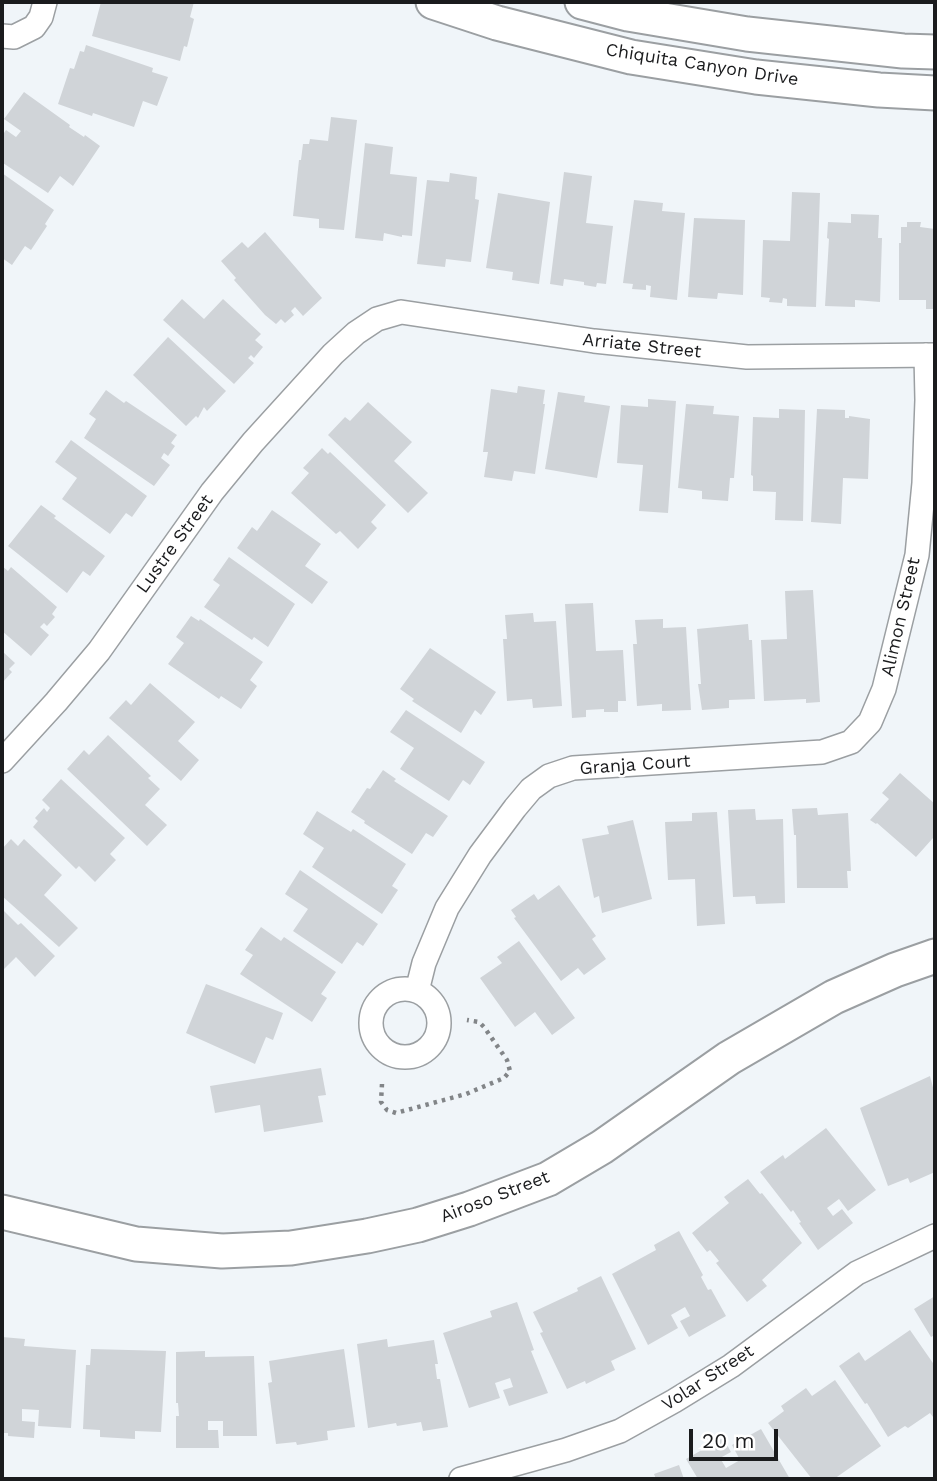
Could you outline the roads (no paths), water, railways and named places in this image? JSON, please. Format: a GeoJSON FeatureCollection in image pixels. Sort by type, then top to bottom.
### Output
{"type":"FeatureCollection","features":[{"type":"Feature","properties":{"kind":"street"},"geometry":{"type":"LineString","coordinates":[[2,36],[14,37],[34,27],[41,17],[45,2]]}},
{"type":"Feature","properties":{"kind":"street","name":"Chiquita Canyon Drive"},"geometry":{"type":"LineString","coordinates":[[433,2],[497,23],[631,57],[757,77],[935,93]]}},
{"type":"Feature","properties":{"kind":"street"},"geometry":{"type":"LineString","coordinates":[[582,2],[628,14],[747,34],[935,52]]}},
{"type":"Feature","properties":{"kind":"street","name":"Arriate Street"},"geometry":{"type":"LineString","coordinates":[[356,333],[377,319],[401,312],[594,341],[747,357],[931,355]]}},
{"type":"Feature","properties":{"kind":"street","name":"Lustre Street"},"geometry":{"type":"LineString","coordinates":[[2,761],[99,650],[220,482],[304,385],[356,333]]}},
{"type":"Feature","properties":{"kind":"street","name":"Alimon Street"},"geometry":{"type":"LineString","coordinates":[[851,742],[870,722],[884,690],[917,555],[931,355]]}},
{"type":"Feature","properties":{"kind":"street","name":"Granja Court"},"geometry":{"type":"LineString","coordinates":[[417,991],[424,963],[447,908],[480,855],[531,789],[548,776],[573,768],[822,752],[851,742]]}},
{"type":"Feature","properties":{"kind":"street","name":"Airoso Street"},"geometry":{"type":"LineString","coordinates":[[2,1212],[136,1244],[222,1251],[291,1248],[418,1225],[548,1179],[602,1147],[729,1058],[834,997],[935,956]]}},
{"type":"Feature","properties":{"kind":"street","name":"Volar Street"},"geometry":{"type":"LineString","coordinates":[[461,1479],[566,1450],[620,1431],[731,1366],[857,1273],[935,1236]]}}]}
